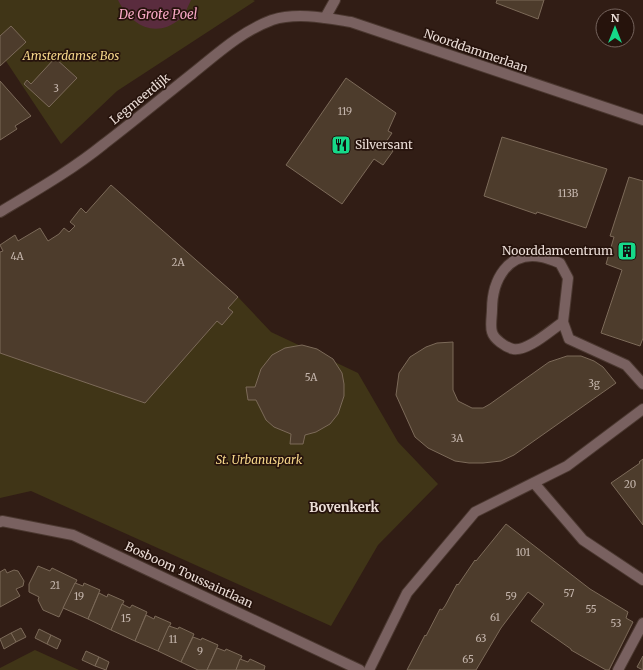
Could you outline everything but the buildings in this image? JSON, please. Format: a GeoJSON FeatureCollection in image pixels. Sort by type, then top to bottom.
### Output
{"type":"FeatureCollection","features":[{"type":"Feature","properties":{"kind":"street"},"geometry":{"type":"LineString","coordinates":[[325,18],[335,0]]}},
{"type":"Feature","properties":{"kind":"street","name":"Noorddammerlaan"},"geometry":{"type":"LineString","coordinates":[[299,16],[351,22],[643,120]]}},
{"type":"Feature","properties":{"kind":"street","name":"Legmeerdijk"},"geometry":{"type":"LineString","coordinates":[[0,212],[37,190],[103,145],[208,61],[250,30],[274,20],[299,16]]}},
{"type":"Feature","properties":{"kind":"street"},"geometry":{"type":"LineString","coordinates":[[563,322],[528,347],[513,349],[500,342],[492,332],[492,298],[498,277],[509,263],[526,256],[542,256],[560,263],[568,278],[563,322],[569,339],[626,365],[643,384]]}},
{"type":"Feature","properties":{"kind":"street"},"geometry":{"type":"LineString","coordinates":[[369,670],[407,593],[475,512],[567,466],[643,409]]}},
{"type":"Feature","properties":{"kind":"street"},"geometry":{"type":"LineString","coordinates":[[534,483],[583,540],[643,580]]}},
{"type":"Feature","properties":{"kind":"street","name":"Bosboom Toussaintlaan"},"geometry":{"type":"LineString","coordinates":[[0,522],[2,521],[72,535],[360,670]]}},
{"type":"Feature","properties":{"kind":"street"},"geometry":{"type":"LineString","coordinates":[[618,670],[643,623]]}},
{"type":"Feature","properties":{"kind":"green space","name":"Amsterdamse Bos"},"geometry":{"type":"Polygon","coordinates":[[[0,0],[255,1],[117,91],[61,144],[0,52],[0,0]]]}},
{"type":"Feature","properties":{"kind":"green space","name":"St. Urbanuspark"},"geometry":{"type":"Polygon","coordinates":[[[238,297],[271,332],[358,373],[398,442],[438,484],[378,545],[331,626],[31,491],[0,498],[0,353],[145,402],[238,297]]]}},
{"type":"Feature","properties":{"kind":"green space"},"geometry":{"type":"Polygon","coordinates":[[[35,650],[79,670],[0,670],[0,668],[35,650]]]}},
{"type":"Feature","properties":{"kind":"water","name":"De Grote Poel"},"geometry":{"type":"Polygon","coordinates":[[[118,0],[191,0],[185,13],[180,19],[171,25],[153,29],[137,23],[123,9],[118,0]]]}},
{"type":"Feature","properties":{"kind":"place","name":"Silversant"},"geometry":{"type":"Point","coordinates":[341,145]}},
{"type":"Feature","properties":{"kind":"place","name":"Noorddamcentrum"},"geometry":{"type":"Point","coordinates":[627,251]}},
{"type":"Feature","properties":{"kind":"district","name":"Bovenkerk"},"geometry":{"type":"Point","coordinates":[344,507]}}]}
